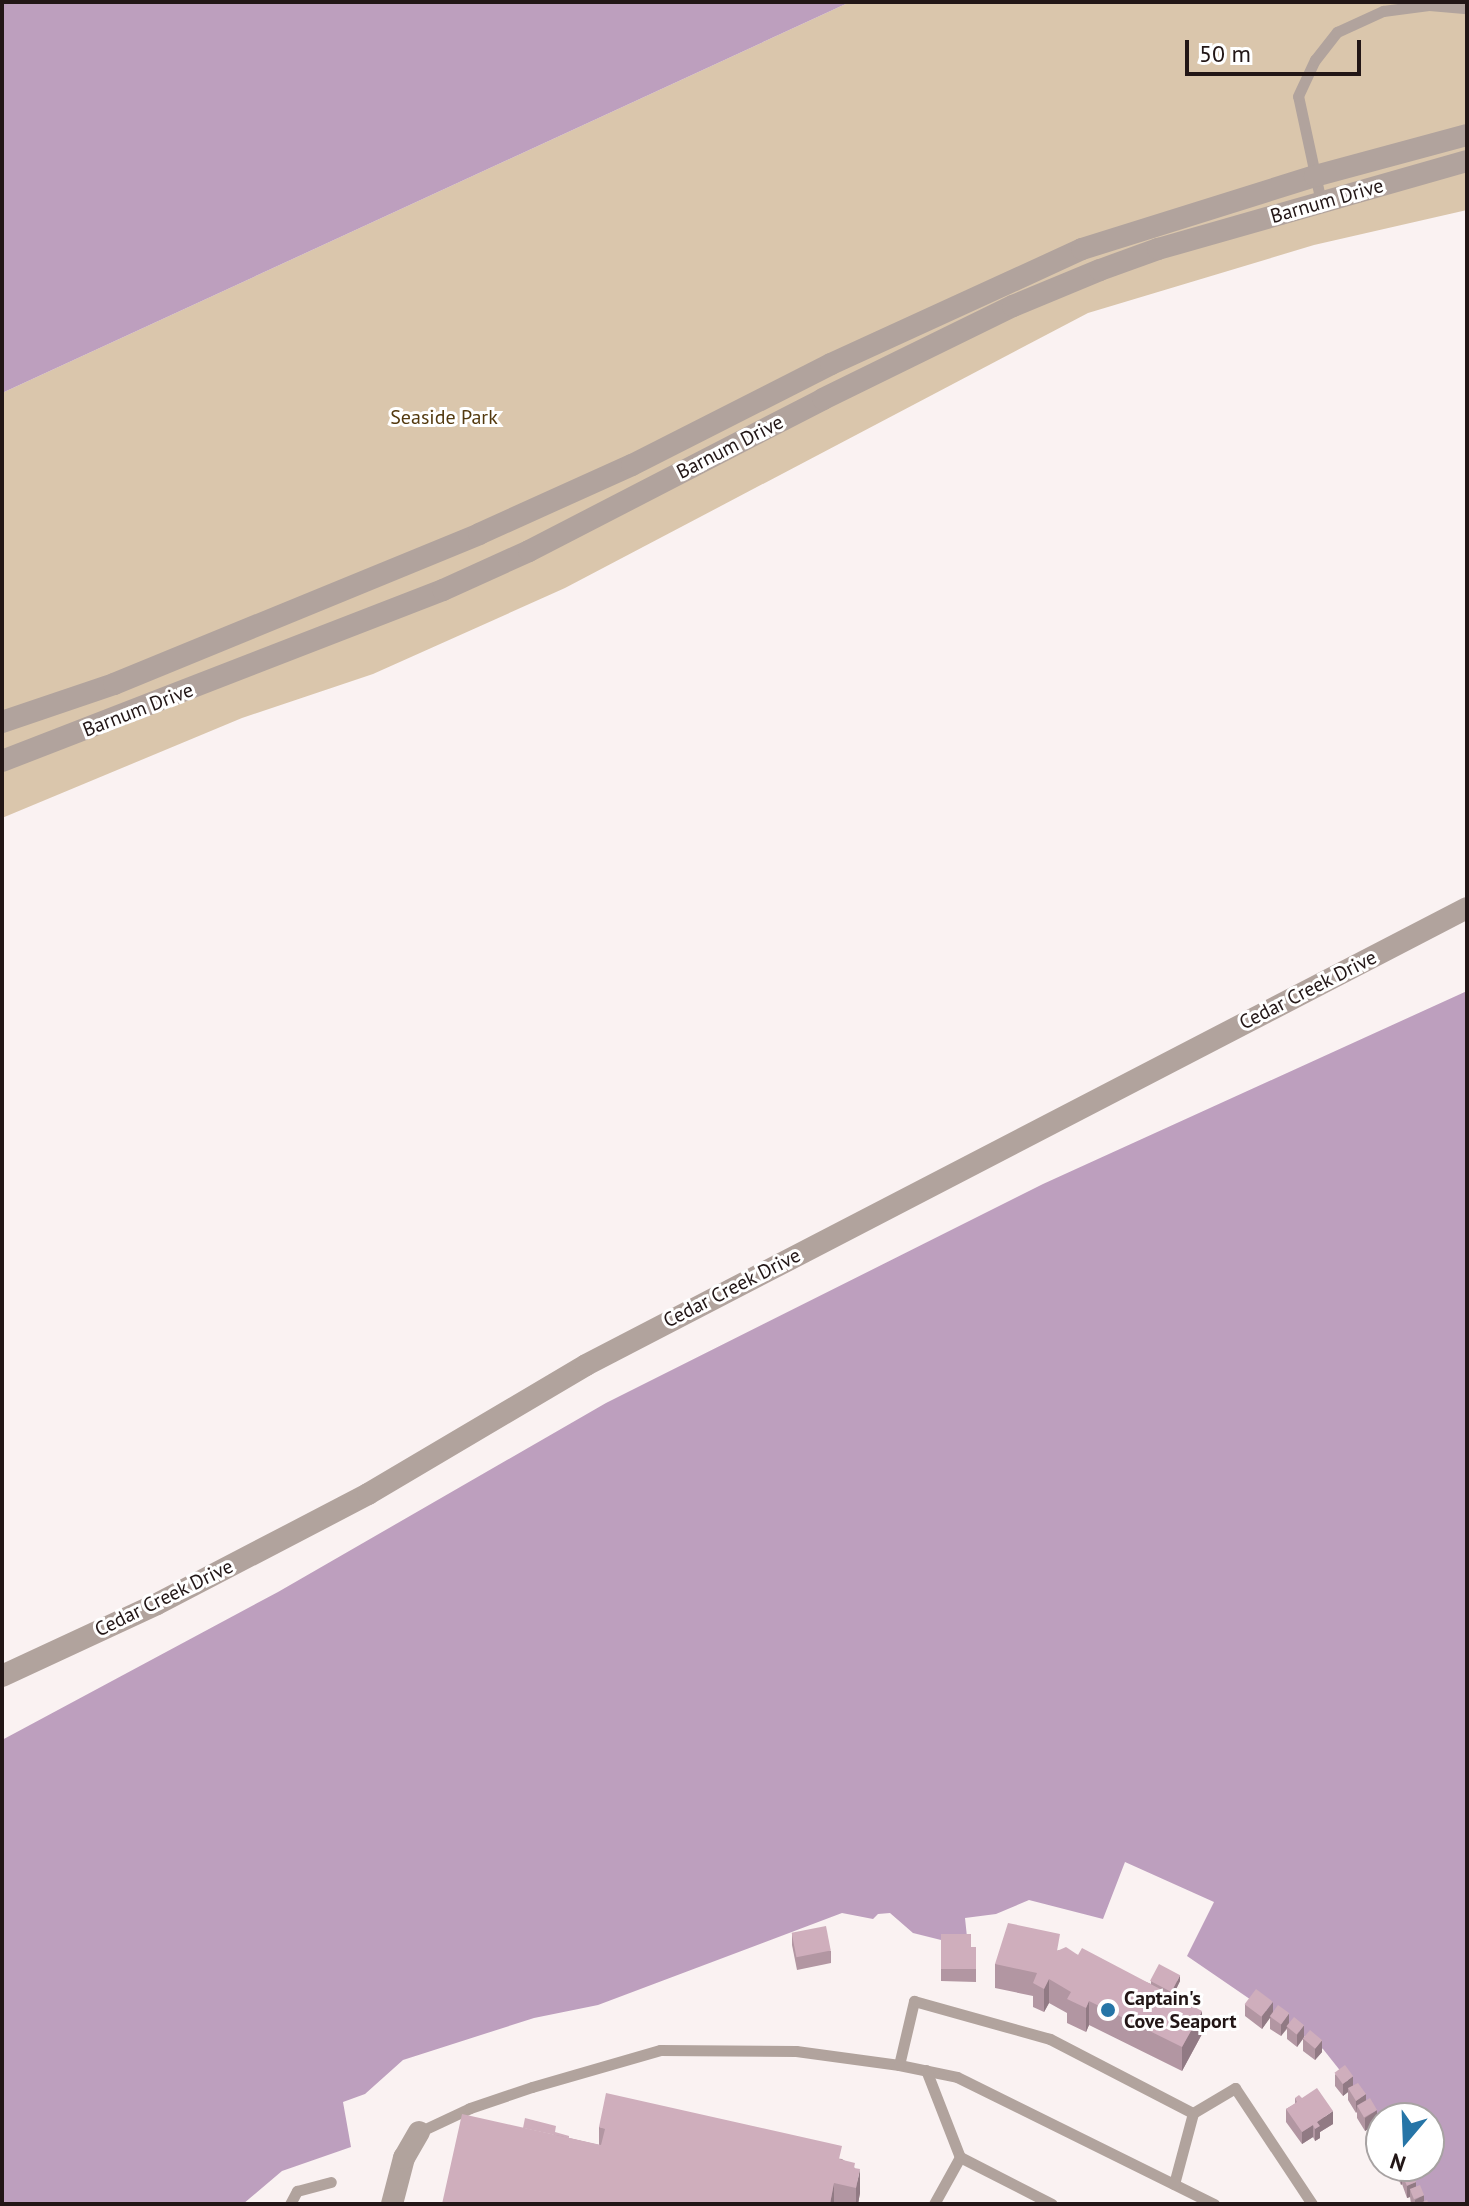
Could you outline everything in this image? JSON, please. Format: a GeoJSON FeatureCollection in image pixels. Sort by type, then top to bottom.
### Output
{"type":"FeatureCollection","features":[{"type":"Feature","properties":{"kind":"street","name":"Barnum Drive"},"geometry":{"type":"LineString","coordinates":[[2,722],[114,684],[479,534],[632,465],[831,364],[1082,249],[1315,176],[1467,135]]}},
{"type":"Feature","properties":{"kind":"street","name":"Barnum Drive"},"geometry":{"type":"LineString","coordinates":[[2,761],[443,590],[529,551],[823,399],[1027,300],[1158,249],[1467,161]]}},
{"type":"Feature","properties":{"kind":"street","name":"Cedar Creek Drive"},"geometry":{"type":"LineString","coordinates":[[2,1676],[157,1604],[368,1494],[586,1365],[1467,908]]}},
{"type":"Feature","properties":{"kind":"street"},"geometry":{"type":"LineString","coordinates":[[392,2204],[404,2158],[419,2132]]}},
{"type":"Feature","properties":{"kind":"lane"},"geometry":{"type":"LineString","coordinates":[[1321,202],[1298,96],[1315,60],[1337,32],[1383,11],[1429,5],[1467,8]]}},
{"type":"Feature","properties":{"kind":"lane"},"geometry":{"type":"LineString","coordinates":[[899,2065],[914,2001],[1050,2039],[1193,2113]]}},
{"type":"Feature","properties":{"kind":"lane"},"geometry":{"type":"LineString","coordinates":[[419,2132],[507,2095],[660,2050],[796,2051],[899,2065],[957,2077],[1214,2204]]}},
{"type":"Feature","properties":{"kind":"lane"},"geometry":{"type":"LineString","coordinates":[[926,2070],[960,2157],[1052,2204]]}},
{"type":"Feature","properties":{"kind":"lane"},"geometry":{"type":"LineString","coordinates":[[1174,2184],[1193,2113],[1235,2088],[1312,2204]]}},
{"type":"Feature","properties":{"kind":"lane"},"geometry":{"type":"LineString","coordinates":[[934,2204],[960,2157]]}},
{"type":"Feature","properties":{"kind":"lane"},"geometry":{"type":"LineString","coordinates":[[290,2204],[297,2191],[331,2182]]}},
{"type":"Feature","properties":{"kind":"green space","name":"Seaside Park"},"geometry":{"type":"Polygon","coordinates":[[[850,2],[1467,2],[1467,210],[1314,245],[1088,313],[565,588],[373,674],[242,718],[2,818],[2,393],[850,2]]]}},
{"type":"Feature","properties":{"kind":"shaded area"},"geometry":{"type":"Polygon","coordinates":[[[2,2],[850,2],[2,393],[2,2]]]}},
{"type":"Feature","properties":{"kind":"shaded area"},"geometry":{"type":"Polygon","coordinates":[[[1467,991],[1467,2204],[1424,2204],[1411,2182],[1445,2182],[1445,2102],[1365,2102],[1323,2049],[1187,1956],[1214,1902],[1125,1862],[1103,1919],[1029,1900],[996,1914],[965,1918],[967,1937],[945,1941],[913,1933],[890,1913],[878,1914],[873,1919],[842,1913],[598,2005],[534,2018],[403,2060],[365,2094],[343,2102],[351,2147],[282,2171],[243,2204],[2,2204],[2,1740],[278,1592],[606,1403],[1043,1184],[1467,991]]]}},
{"type":"Feature","properties":{"kind":"building"},"geometry":{"type":"Polygon","coordinates":[[[1008,1923],[1060,1934],[1057,1951],[1066,1947],[1078,1955],[1082,1948],[1202,2011],[1182,2047],[1089,2001],[1086,2008],[1067,1999],[1071,1992],[1049,1979],[1044,1989],[1033,1983],[1037,1973],[995,1964],[1008,1923]]]}},
{"type":"Feature","properties":{"kind":"building"},"geometry":{"type":"Polygon","coordinates":[[[826,1926],[831,1951],[796,1957],[792,1933],[826,1926]]]}},
{"type":"Feature","properties":{"kind":"building"},"geometry":{"type":"Polygon","coordinates":[[[941,1934],[971,1934],[971,1947],[976,1947],[976,1969],[941,1969],[941,1934]]]}},
{"type":"Feature","properties":{"kind":"building"},"geometry":{"type":"Polygon","coordinates":[[[1159,1964],[1180,1975],[1171,1992],[1150,1981],[1159,1964]]]}},
{"type":"Feature","properties":{"kind":"building"},"geometry":{"type":"Polygon","coordinates":[[[1256,1989],[1273,2002],[1261,2017],[1245,2004],[1256,1989]]]}},
{"type":"Feature","properties":{"kind":"building"},"geometry":{"type":"Polygon","coordinates":[[[1278,2005],[1289,2013],[1281,2025],[1270,2016],[1278,2005]]]}},
{"type":"Feature","properties":{"kind":"building"},"geometry":{"type":"Polygon","coordinates":[[[1294,2017],[1304,2025],[1297,2035],[1286,2026],[1294,2017]]]}},
{"type":"Feature","properties":{"kind":"building"},"geometry":{"type":"Polygon","coordinates":[[[1310,2030],[1322,2040],[1315,2049],[1303,2038],[1310,2030]]]}},
{"type":"Feature","properties":{"kind":"building"},"geometry":{"type":"Polygon","coordinates":[[[1345,2065],[1353,2076],[1343,2084],[1334,2073],[1345,2065]]]}},
{"type":"Feature","properties":{"kind":"building"},"geometry":{"type":"Polygon","coordinates":[[[1358,2083],[1366,2094],[1356,2101],[1348,2088],[1358,2083]]]}},
{"type":"Feature","properties":{"kind":"building"},"geometry":{"type":"Polygon","coordinates":[[[1317,2088],[1333,2111],[1317,2122],[1320,2126],[1315,2129],[1313,2125],[1302,2132],[1286,2109],[1297,2102],[1295,2098],[1299,2095],[1302,2098],[1317,2088]]]}},
{"type":"Feature","properties":{"kind":"building"},"geometry":{"type":"Polygon","coordinates":[[[606,2093],[842,2146],[839,2159],[855,2163],[854,2168],[860,2169],[856,2188],[834,2183],[830,2204],[442,2204],[462,2114],[601,2145],[605,2129],[599,2127],[606,2093]]]}},
{"type":"Feature","properties":{"kind":"building"},"geometry":{"type":"Polygon","coordinates":[[[1370,2098],[1372,2102],[1365,2102],[1364,2118],[1357,2106],[1370,2098]]]}},
{"type":"Feature","properties":{"kind":"building"},"geometry":{"type":"Polygon","coordinates":[[[525,2118],[556,2126],[555,2132],[569,2138],[523,2128],[525,2118]]]}},
{"type":"Feature","properties":{"kind":"building"},"geometry":{"type":"Polygon","coordinates":[[[1420,2185],[1424,2195],[1414,2199],[1410,2189],[1420,2185]]]}},
{"type":"Feature","properties":{"kind":"place","name":"Captain's Cove Seaport"},"geometry":{"type":"Point","coordinates":[1108,2010]}}]}
